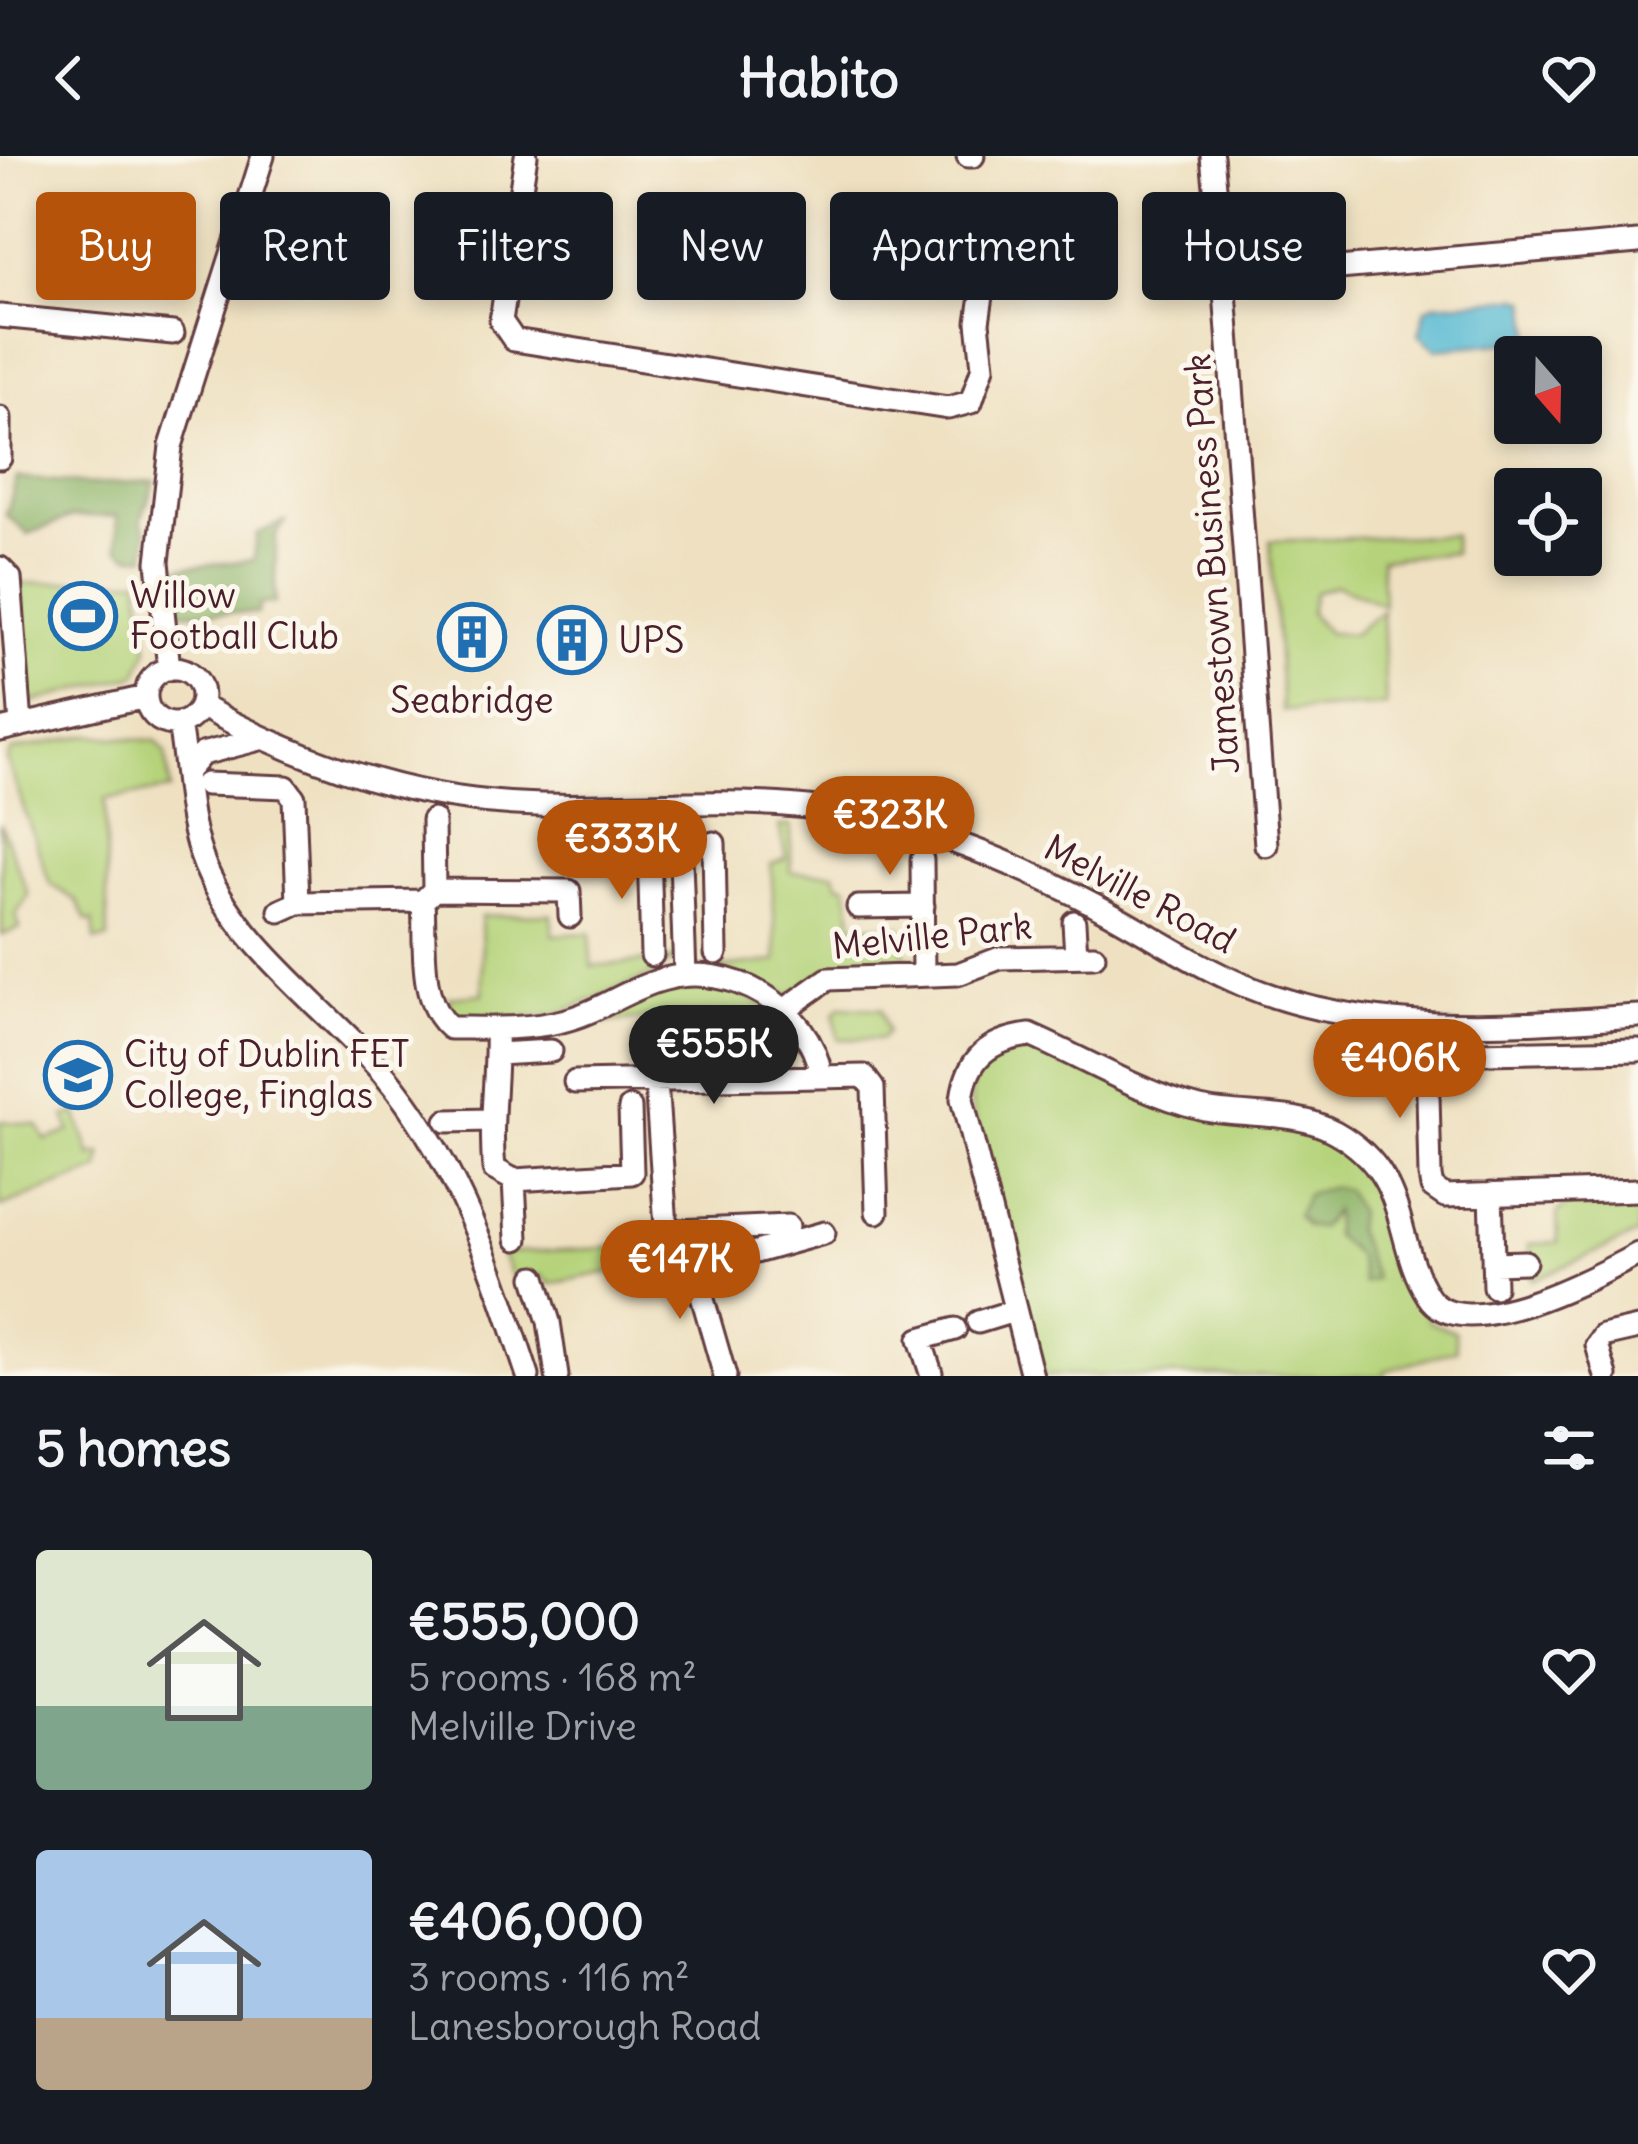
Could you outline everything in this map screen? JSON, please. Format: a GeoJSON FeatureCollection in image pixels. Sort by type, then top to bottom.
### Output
{"type":"FeatureCollection","features":[{"type":"Feature","properties":{"kind":"street"},"geometry":{"type":"LineString","coordinates":[[169,669],[158,562],[171,446],[263,156]]}},
{"type":"Feature","properties":{"kind":"street"},"geometry":{"type":"LineString","coordinates":[[526,156],[501,321],[514,340],[948,408],[971,402],[983,367],[978,322],[981,300]]}},
{"type":"Feature","properties":{"kind":"street","name":"Jamestown Business Park"},"geometry":{"type":"LineString","coordinates":[[1212,156],[1216,192]]}},
{"type":"Feature","properties":{"kind":"street"},"geometry":{"type":"LineString","coordinates":[[1346,267],[1638,242]]}},
{"type":"Feature","properties":{"kind":"street","name":"Jamestown Business Park"},"geometry":{"type":"LineString","coordinates":[[1226,300],[1266,845]]}},
{"type":"Feature","properties":{"kind":"street"},"geometry":{"type":"LineString","coordinates":[[0,316],[173,333]]}},
{"type":"Feature","properties":{"kind":"street"},"geometry":{"type":"LineString","coordinates":[[0,418],[0,458]]}},
{"type":"Feature","properties":{"kind":"street"},"geometry":{"type":"LineString","coordinates":[[0,568],[10,578],[10,728],[146,697]]}},
{"type":"Feature","properties":{"kind":"street"},"geometry":{"type":"LineString","coordinates":[[169,669],[194,676],[201,689],[201,706],[179,724],[155,717],[146,697],[152,678],[169,669]]}},
{"type":"Feature","properties":{"kind":"street","name":"Melville Road"},"geometry":{"type":"LineString","coordinates":[[201,706],[260,739],[327,766],[473,800],[812,808],[905,827],[1004,860],[1245,986],[1329,1009],[1400,1019],[1486,1022],[1638,1016]]}},
{"type":"Feature","properties":{"kind":"street"},"geometry":{"type":"LineString","coordinates":[[179,724],[197,777]]}},
{"type":"Feature","properties":{"kind":"street"},"geometry":{"type":"LineString","coordinates":[[260,739],[202,754],[187,808],[207,871],[245,928],[394,1087],[435,1147],[475,1221],[528,1376]]}},
{"type":"Feature","properties":{"kind":"street"},"geometry":{"type":"LineString","coordinates":[[197,777],[286,787],[293,797],[289,907],[569,891],[570,916]]}},
{"type":"Feature","properties":{"kind":"street"},"geometry":{"type":"LineString","coordinates":[[679,803],[685,975]]}},
{"type":"Feature","properties":{"kind":"street"},"geometry":{"type":"LineString","coordinates":[[434,820],[426,982],[440,1019],[450,1028],[558,1022],[624,992],[685,975],[743,986],[787,1008],[811,1042],[820,1075]]}},
{"type":"Feature","properties":{"kind":"street"},"geometry":{"type":"LineString","coordinates":[[714,843],[716,953]]}},
{"type":"Feature","properties":{"kind":"street"},"geometry":{"type":"LineString","coordinates":[[649,847],[652,955]]}},
{"type":"Feature","properties":{"kind":"street"},"geometry":{"type":"LineString","coordinates":[[922,860],[923,975]]}},
{"type":"Feature","properties":{"kind":"street"},"geometry":{"type":"LineString","coordinates":[[683,896],[715,896]]}},
{"type":"Feature","properties":{"kind":"street"},"geometry":{"type":"LineString","coordinates":[[858,907],[923,906]]}},
{"type":"Feature","properties":{"kind":"street"},"geometry":{"type":"LineString","coordinates":[[651,922],[683,921]]}},
{"type":"Feature","properties":{"kind":"street","name":"Melville Park"},"geometry":{"type":"LineString","coordinates":[[787,1008],[828,979],[958,974],[1000,958],[1085,956],[1074,922]]}},
{"type":"Feature","properties":{"kind":"street"},"geometry":{"type":"LineString","coordinates":[[496,1028],[496,1090],[489,1120],[494,1169],[514,1180],[632,1174],[630,1108]]}},
{"type":"Feature","properties":{"kind":"street"},"geometry":{"type":"LineString","coordinates":[[1032,1376],[962,1100],[965,1074],[979,1053],[1006,1038],[1030,1035],[1199,1108],[1284,1117],[1332,1130],[1355,1145],[1390,1190],[1432,1301],[1454,1315],[1489,1316],[1638,1253]]}},
{"type":"Feature","properties":{"kind":"street"},"geometry":{"type":"LineString","coordinates":[[1638,1050],[1427,1054],[1432,1187],[1445,1196],[1638,1190]]}},
{"type":"Feature","properties":{"kind":"street"},"geometry":{"type":"LineString","coordinates":[[497,1054],[551,1052]]}},
{"type":"Feature","properties":{"kind":"street"},"geometry":{"type":"LineString","coordinates":[[575,1082],[820,1075],[870,1081],[886,1180],[877,1212]]}},
{"type":"Feature","properties":{"kind":"street"},"geometry":{"type":"LineString","coordinates":[[656,1081],[666,1227],[731,1219],[788,1226]]}},
{"type":"Feature","properties":{"kind":"street"},"geometry":{"type":"LineString","coordinates":[[447,1121],[489,1120]]}},
{"type":"Feature","properties":{"kind":"street"},"geometry":{"type":"LineString","coordinates":[[514,1180],[518,1239]]}},
{"type":"Feature","properties":{"kind":"street"},"geometry":{"type":"LineString","coordinates":[[1491,1194],[1494,1287]]}},
{"type":"Feature","properties":{"kind":"street"},"geometry":{"type":"LineString","coordinates":[[725,1376],[692,1260],[824,1233]]}},
{"type":"Feature","properties":{"kind":"street"},"geometry":{"type":"LineString","coordinates":[[1493,1263],[1525,1262]]}},
{"type":"Feature","properties":{"kind":"street"},"geometry":{"type":"LineString","coordinates":[[532,1290],[557,1376]]}},
{"type":"Feature","properties":{"kind":"street"},"geometry":{"type":"LineString","coordinates":[[978,1322],[1014,1311]]}},
{"type":"Feature","properties":{"kind":"street"},"geometry":{"type":"LineString","coordinates":[[1606,1376],[1598,1345],[1603,1336],[1638,1328]]}},
{"type":"Feature","properties":{"kind":"street"},"geometry":{"type":"LineString","coordinates":[[931,1373],[920,1339],[956,1329]]}},
{"type":"Feature","properties":{"kind":"green space"},"geometry":{"type":"Polygon","coordinates":[[[17,478],[92,484],[155,481],[141,520],[147,532],[146,556],[130,556],[118,548],[117,516],[72,517],[28,534],[6,515],[17,478]]]}},
{"type":"Feature","properties":{"kind":"green space"},"geometry":{"type":"Polygon","coordinates":[[[287,520],[276,535],[275,603],[260,604],[258,613],[176,612],[170,599],[170,568],[254,560],[257,534],[287,520]]]}},
{"type":"Feature","properties":{"kind":"green space"},"geometry":{"type":"Polygon","coordinates":[[[1453,535],[1453,553],[1381,559],[1383,605],[1336,585],[1314,593],[1310,613],[1328,633],[1353,634],[1382,611],[1386,706],[1282,711],[1270,541],[1453,535]]]}},
{"type":"Feature","properties":{"kind":"green space","name":"Willow Football Club"},"geometry":{"type":"Polygon","coordinates":[[[139,579],[148,648],[137,675],[28,703],[20,584],[139,579]]]}},
{"type":"Feature","properties":{"kind":"green space"},"geometry":{"type":"Polygon","coordinates":[[[87,735],[156,741],[166,753],[170,790],[105,799],[108,939],[95,940],[93,921],[87,921],[77,901],[50,884],[7,760],[11,751],[87,735]]]}},
{"type":"Feature","properties":{"kind":"green space"},"geometry":{"type":"Polygon","coordinates":[[[0,823],[29,895],[16,915],[20,928],[2,935],[0,823]]]}},
{"type":"Feature","properties":{"kind":"green space"},"geometry":{"type":"Polygon","coordinates":[[[779,826],[791,826],[791,872],[835,873],[838,883],[847,886],[854,925],[901,927],[905,957],[918,959],[918,964],[826,970],[790,995],[713,968],[777,961],[771,864],[786,859],[779,826]]]}},
{"type":"Feature","properties":{"kind":"green space"},"geometry":{"type":"Polygon","coordinates":[[[551,914],[553,935],[590,933],[592,966],[676,959],[659,972],[555,1015],[463,1021],[453,1016],[449,997],[483,994],[481,916],[551,914]]]}},
{"type":"Feature","properties":{"kind":"green space"},"geometry":{"type":"Polygon","coordinates":[[[697,983],[738,990],[784,1018],[682,1016],[589,1024],[583,1017],[623,998],[697,983]]]}},
{"type":"Feature","properties":{"kind":"green space"},"geometry":{"type":"Polygon","coordinates":[[[840,1007],[881,1009],[887,1032],[881,1039],[838,1039],[834,1014],[840,1007]]]}},
{"type":"Feature","properties":{"kind":"green space"},"geometry":{"type":"Polygon","coordinates":[[[1032,1044],[1259,1123],[1307,1131],[1347,1153],[1376,1182],[1429,1322],[1454,1331],[1457,1350],[1385,1371],[1385,1376],[1042,1376],[971,1103],[974,1075],[992,1053],[1032,1044]]]}},
{"type":"Feature","properties":{"kind":"green space"},"geometry":{"type":"Polygon","coordinates":[[[76,1113],[91,1156],[102,1154],[100,1170],[0,1207],[0,1121],[37,1125],[46,1140],[70,1131],[65,1117],[76,1113]]]}},
{"type":"Feature","properties":{"kind":"green space"},"geometry":{"type":"Polygon","coordinates":[[[1332,1187],[1346,1190],[1358,1213],[1356,1230],[1375,1279],[1363,1283],[1358,1257],[1334,1235],[1334,1211],[1319,1228],[1306,1226],[1297,1215],[1307,1194],[1332,1187]]]}},
{"type":"Feature","properties":{"kind":"green space"},"geometry":{"type":"Polygon","coordinates":[[[1638,1199],[1638,1234],[1532,1280],[1529,1244],[1558,1243],[1557,1214],[1568,1203],[1638,1199]]]}},
{"type":"Feature","properties":{"kind":"green space"},"geometry":{"type":"Polygon","coordinates":[[[684,1248],[648,1264],[550,1284],[542,1275],[520,1294],[501,1253],[684,1248]]]}},
{"type":"Feature","properties":{"kind":"water"},"geometry":{"type":"Polygon","coordinates":[[[1527,300],[1532,335],[1494,336],[1494,344],[1436,349],[1419,335],[1426,308],[1527,300]]]}},
{"type":"Feature","properties":{"kind":"place","name":"Willow Football Club"},"geometry":{"type":"Point","coordinates":[83,616]}},
{"type":"Feature","properties":{"kind":"place","name":"Seabridge"},"geometry":{"type":"Point","coordinates":[472,637]}},
{"type":"Feature","properties":{"kind":"place","name":"UPS"},"geometry":{"type":"Point","coordinates":[572,640]}},
{"type":"Feature","properties":{"kind":"place","name":"City of Dublin FET College, Finglas"},"geometry":{"type":"Point","coordinates":[78,1075]}}]}
